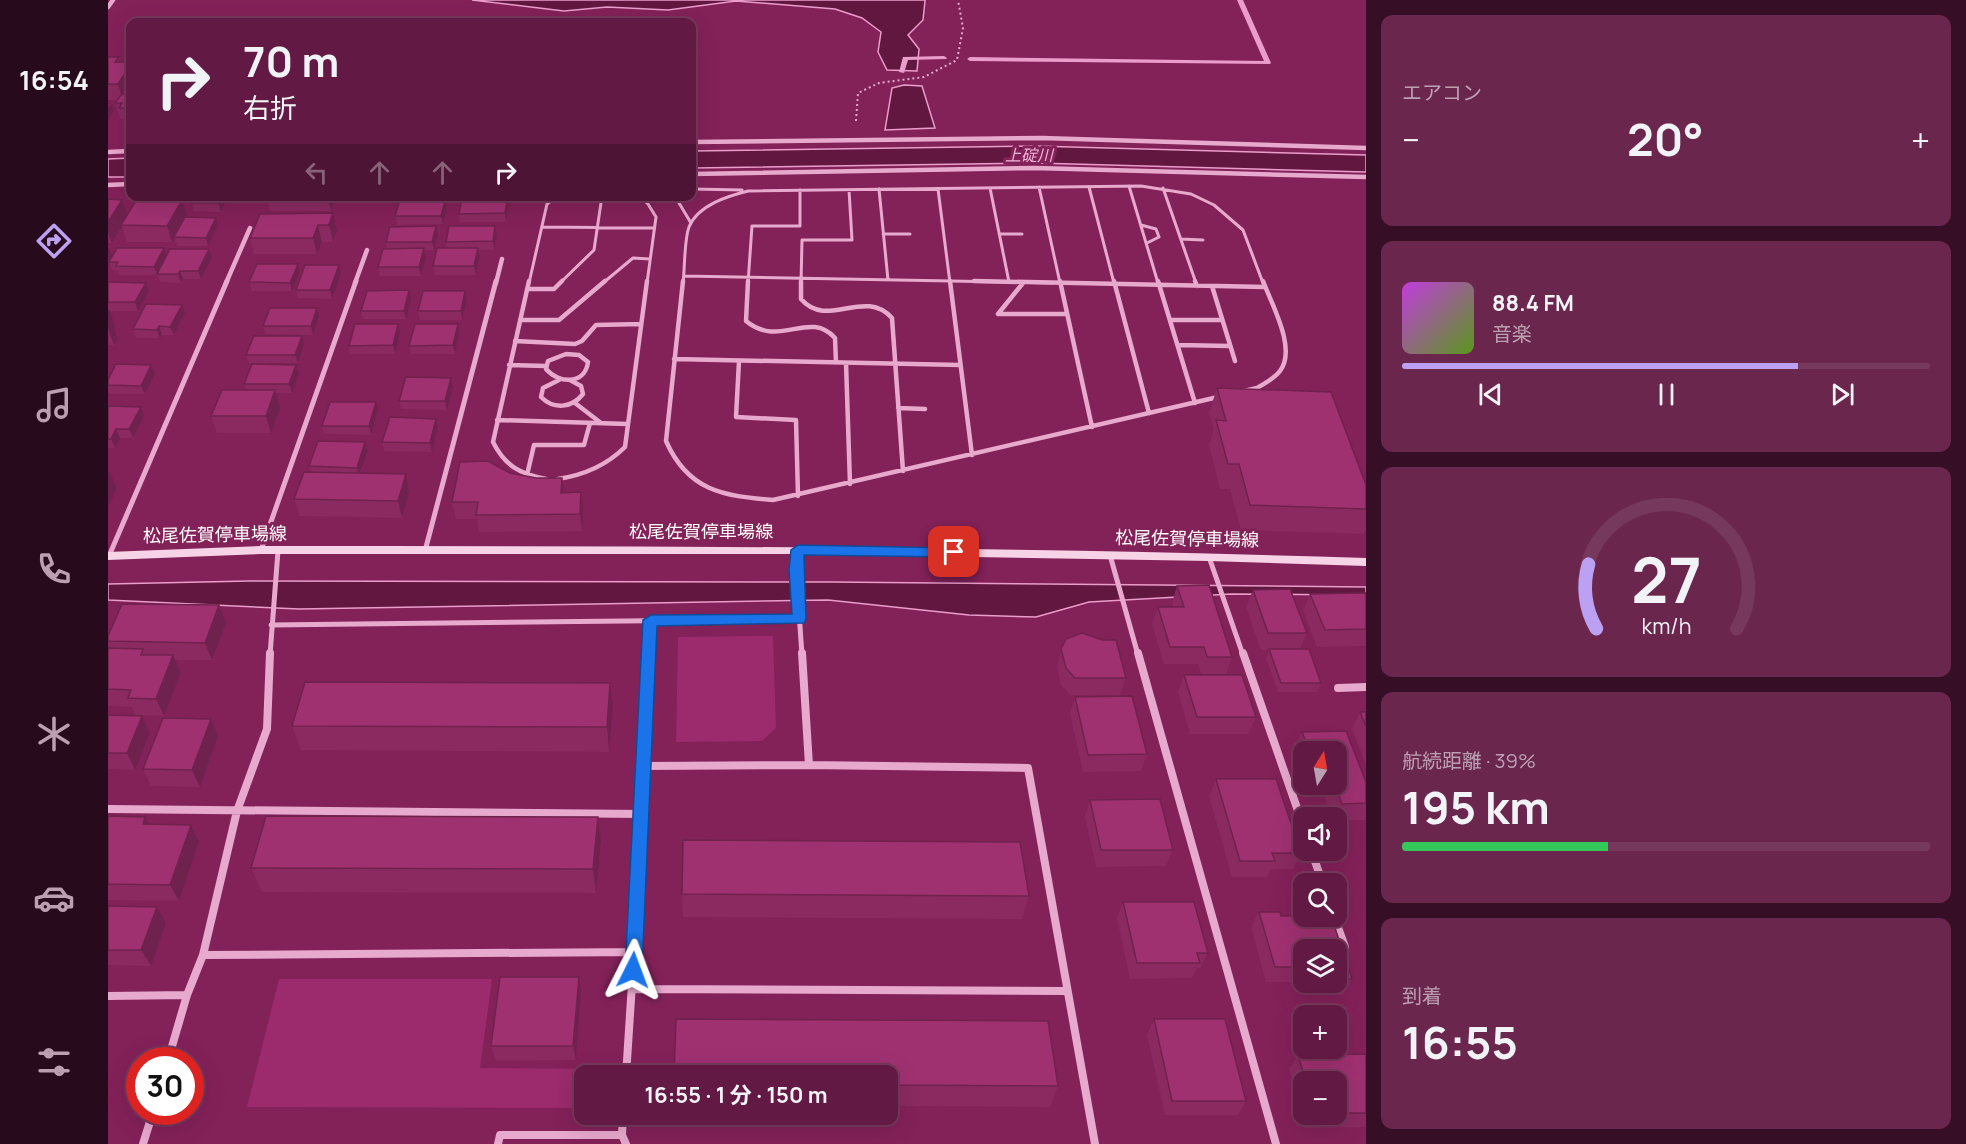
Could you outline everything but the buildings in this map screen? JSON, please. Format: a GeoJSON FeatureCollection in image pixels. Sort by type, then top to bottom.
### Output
{"type":"FeatureCollection","features":[{"type":"Feature","properties":{"kind":"main road","name":"松尾佐賀停車場線"},"geometry":{"type":"LineString","coordinates":[[108,556],[261,550],[798,550],[1366,562]]}},
{"type":"Feature","properties":{"kind":"street"},"geometry":{"type":"LineString","coordinates":[[108,7],[113,0]]}},
{"type":"Feature","properties":{"kind":"street"},"geometry":{"type":"LineString","coordinates":[[696,142],[1042,138],[1366,148]]}},
{"type":"Feature","properties":{"kind":"street"},"geometry":{"type":"LineString","coordinates":[[108,152],[126,151]]}},
{"type":"Feature","properties":{"kind":"street"},"geometry":{"type":"LineString","coordinates":[[696,174],[1035,168],[1366,177]]}},
{"type":"Feature","properties":{"kind":"street"},"geometry":{"type":"LineString","coordinates":[[108,185],[126,184]]}},
{"type":"Feature","properties":{"kind":"street"},"geometry":{"type":"LineString","coordinates":[[108,556],[250,228]]}},
{"type":"Feature","properties":{"kind":"street"},"geometry":{"type":"LineString","coordinates":[[261,550],[367,250]]}},
{"type":"Feature","properties":{"kind":"street"},"geometry":{"type":"LineString","coordinates":[[424,551],[502,259]]}},
{"type":"Feature","properties":{"kind":"street"},"geometry":{"type":"LineString","coordinates":[[798,550],[798,606],[808,765]]}},
{"type":"Feature","properties":{"kind":"street"},"geometry":{"type":"LineString","coordinates":[[172,1047],[187,995],[203,955],[237,811],[267,729],[271,626],[278,551]]}},
{"type":"Feature","properties":{"kind":"street"},"geometry":{"type":"LineString","coordinates":[[1110,555],[1276,1144]]}},
{"type":"Feature","properties":{"kind":"street"},"geometry":{"type":"LineString","coordinates":[[1209,557],[1297,807]]}},
{"type":"Feature","properties":{"kind":"street"},"geometry":{"type":"LineString","coordinates":[[271,626],[799,619]]}},
{"type":"Feature","properties":{"kind":"street"},"geometry":{"type":"LineString","coordinates":[[627,1065],[643,814],[651,620]]}},
{"type":"Feature","properties":{"kind":"street"},"geometry":{"type":"LineString","coordinates":[[1338,688],[1366,687]]}},
{"type":"Feature","properties":{"kind":"street"},"geometry":{"type":"LineString","coordinates":[[645,766],[808,765],[1028,768],[1095,1144]]}},
{"type":"Feature","properties":{"kind":"street"},"geometry":{"type":"LineString","coordinates":[[108,809],[643,814]]}},
{"type":"Feature","properties":{"kind":"street"},"geometry":{"type":"LineString","coordinates":[[203,955],[634,952]]}},
{"type":"Feature","properties":{"kind":"street"},"geometry":{"type":"LineString","coordinates":[[632,989],[1067,991]]}},
{"type":"Feature","properties":{"kind":"street"},"geometry":{"type":"LineString","coordinates":[[108,996],[187,995]]}},
{"type":"Feature","properties":{"kind":"street"},"geometry":{"type":"LineString","coordinates":[[143,1144],[149,1125]]}},
{"type":"Feature","properties":{"kind":"street"},"geometry":{"type":"LineString","coordinates":[[622,1125],[622,1135],[626,1144]]}},
{"type":"Feature","properties":{"kind":"street"},"geometry":{"type":"LineString","coordinates":[[498,1144],[500,1135],[622,1135]]}},
{"type":"Feature","properties":{"kind":"lane"},"geometry":{"type":"LineString","coordinates":[[1129,186],[1196,403]]}},
{"type":"Feature","properties":{"kind":"lane"},"geometry":{"type":"LineString","coordinates":[[696,189],[722,188],[748,191],[1129,186],[1162,188],[1191,194],[1214,205],[1243,230],[1287,345],[1287,363],[1277,376],[1257,388],[798,496],[773,500],[740,498],[710,490],[687,476],[671,458],[666,441],[689,226],[698,214],[713,202],[731,194],[748,191]]}},
{"type":"Feature","properties":{"kind":"lane"},"geometry":{"type":"LineString","coordinates":[[1039,187],[1092,427]]}},
{"type":"Feature","properties":{"kind":"lane"},"geometry":{"type":"LineString","coordinates":[[1089,187],[1149,413]]}},
{"type":"Feature","properties":{"kind":"lane"},"geometry":{"type":"LineString","coordinates":[[990,188],[1009,282]]}},
{"type":"Feature","properties":{"kind":"lane"},"geometry":{"type":"LineString","coordinates":[[1162,188],[1197,286]]}},
{"type":"Feature","properties":{"kind":"lane"},"geometry":{"type":"LineString","coordinates":[[879,189],[888,280]]}},
{"type":"Feature","properties":{"kind":"lane"},"geometry":{"type":"LineString","coordinates":[[938,189],[972,455]]}},
{"type":"Feature","properties":{"kind":"lane"},"geometry":{"type":"LineString","coordinates":[[800,190],[800,226],[752,226],[746,321],[751,328],[769,334],[787,332],[806,326],[825,329],[835,338],[836,363]]}},
{"type":"Feature","properties":{"kind":"lane"},"geometry":{"type":"LineString","coordinates":[[849,190],[852,240],[802,240],[801,299],[812,309],[838,311],[850,307],[868,306],[889,313],[892,318],[903,471]]}},
{"type":"Feature","properties":{"kind":"lane"},"geometry":{"type":"LineString","coordinates":[[551,201],[547,204],[496,420],[493,442],[503,463],[526,475],[551,480],[573,477],[599,468],[617,456],[625,447],[654,228],[654,211],[644,201]]}},
{"type":"Feature","properties":{"kind":"lane"},"geometry":{"type":"LineString","coordinates":[[527,289],[554,289],[594,250],[601,201]]}},
{"type":"Feature","properties":{"kind":"lane"},"geometry":{"type":"LineString","coordinates":[[678,201],[691,223]]}},
{"type":"Feature","properties":{"kind":"lane"},"geometry":{"type":"LineString","coordinates":[[1141,225],[1156,229],[1159,237],[1147,243]]}},
{"type":"Feature","properties":{"kind":"lane"},"geometry":{"type":"LineString","coordinates":[[542,227],[654,228]]}},
{"type":"Feature","properties":{"kind":"lane"},"geometry":{"type":"LineString","coordinates":[[883,234],[910,234]]}},
{"type":"Feature","properties":{"kind":"lane"},"geometry":{"type":"LineString","coordinates":[[999,234],[1022,234]]}},
{"type":"Feature","properties":{"kind":"lane"},"geometry":{"type":"LineString","coordinates":[[1181,239],[1203,240]]}},
{"type":"Feature","properties":{"kind":"lane"},"geometry":{"type":"LineString","coordinates":[[520,320],[560,320],[633,258],[650,259]]}},
{"type":"Feature","properties":{"kind":"lane"},"geometry":{"type":"LineString","coordinates":[[684,276],[1265,287]]}},
{"type":"Feature","properties":{"kind":"lane"},"geometry":{"type":"LineString","coordinates":[[1024,283],[998,314],[1067,314]]}},
{"type":"Feature","properties":{"kind":"lane"},"geometry":{"type":"LineString","coordinates":[[1212,286],[1234,361]]}},
{"type":"Feature","properties":{"kind":"lane"},"geometry":{"type":"LineString","coordinates":[[1170,320],[1222,320]]}},
{"type":"Feature","properties":{"kind":"lane"},"geometry":{"type":"LineString","coordinates":[[515,341],[546,342],[566,346],[584,341],[596,325],[641,324]]}},
{"type":"Feature","properties":{"kind":"lane"},"geometry":{"type":"LineString","coordinates":[[1178,345],[1230,346]]}},
{"type":"Feature","properties":{"kind":"lane"},"geometry":{"type":"LineString","coordinates":[[560,380],[543,388],[541,397],[543,401],[562,406],[575,403],[583,394],[583,390],[576,382],[550,376],[546,369],[548,361],[559,355],[573,354],[584,358],[588,362],[587,370],[570,380]]}},
{"type":"Feature","properties":{"kind":"lane"},"geometry":{"type":"LineString","coordinates":[[674,359],[960,365]]}},
{"type":"Feature","properties":{"kind":"lane"},"geometry":{"type":"LineString","coordinates":[[739,361],[736,417],[796,420],[798,496]]}},
{"type":"Feature","properties":{"kind":"lane"},"geometry":{"type":"LineString","coordinates":[[846,363],[850,484]]}},
{"type":"Feature","properties":{"kind":"lane"},"geometry":{"type":"LineString","coordinates":[[509,365],[546,366]]}},
{"type":"Feature","properties":{"kind":"lane"},"geometry":{"type":"LineString","coordinates":[[575,403],[601,423]]}},
{"type":"Feature","properties":{"kind":"lane"},"geometry":{"type":"LineString","coordinates":[[898,408],[925,409]]}},
{"type":"Feature","properties":{"kind":"lane"},"geometry":{"type":"LineString","coordinates":[[496,420],[628,424]]}},
{"type":"Feature","properties":{"kind":"lane"},"geometry":{"type":"LineString","coordinates":[[526,475],[534,445],[584,446],[590,423]]}},
{"type":"Feature","properties":{"kind":"path"},"geometry":{"type":"LineString","coordinates":[[849,124],[856,121],[858,93],[879,83],[924,77],[957,60],[963,28],[958,0]]}},
{"type":"Feature","properties":{"kind":"shaded area"},"geometry":{"type":"Polygon","coordinates":[[[773,636],[776,728],[762,741],[676,742],[678,637],[773,636]]]}},
{"type":"Feature","properties":{"kind":"shaded area"},"geometry":{"type":"Polygon","coordinates":[[[279,979],[492,979],[480,1068],[574,1069],[574,1108],[247,1107],[279,979]]]}},
{"type":"Feature","properties":{"kind":"water"},"geometry":{"type":"Polygon","coordinates":[[[472,0],[925,1],[923,20],[908,35],[919,49],[917,71],[887,70],[878,52],[881,32],[862,18],[835,9],[736,1],[668,10],[607,7],[564,11],[472,0]]]}},
{"type":"Feature","properties":{"kind":"water"},"geometry":{"type":"Polygon","coordinates":[[[904,85],[922,86],[935,128],[885,130],[892,88],[904,85]]]}},
{"type":"Feature","properties":{"kind":"water","name":"上碇川"},"geometry":{"type":"Polygon","coordinates":[[[1034,146],[1366,155],[1366,172],[1036,163],[696,168],[696,151],[1034,146]]]}},
{"type":"Feature","properties":{"kind":"water"},"geometry":{"type":"Polygon","coordinates":[[[126,158],[126,177],[108,177],[108,159],[126,158]]]}},
{"type":"Feature","properties":{"kind":"water"},"geometry":{"type":"Polygon","coordinates":[[[249,581],[831,582],[1366,587],[1366,595],[1231,594],[1089,602],[1036,617],[969,615],[828,600],[299,609],[108,600],[108,584],[249,581]]]}},
{"type":"Feature","properties":{"kind":"waterway"},"geometry":{"type":"LineString","coordinates":[[970,59],[1268,63],[1240,0]]}},
{"type":"Feature","properties":{"kind":"waterway"},"geometry":{"type":"LineString","coordinates":[[902,72],[905,58],[944,58]]}},
{"type":"Feature","properties":{"kind":"route"},"geometry":{"type":"LineString","coordinates":[[633,970],[643,814],[651,620],[799,619],[796,570],[798,550],[954,552]]}}]}
